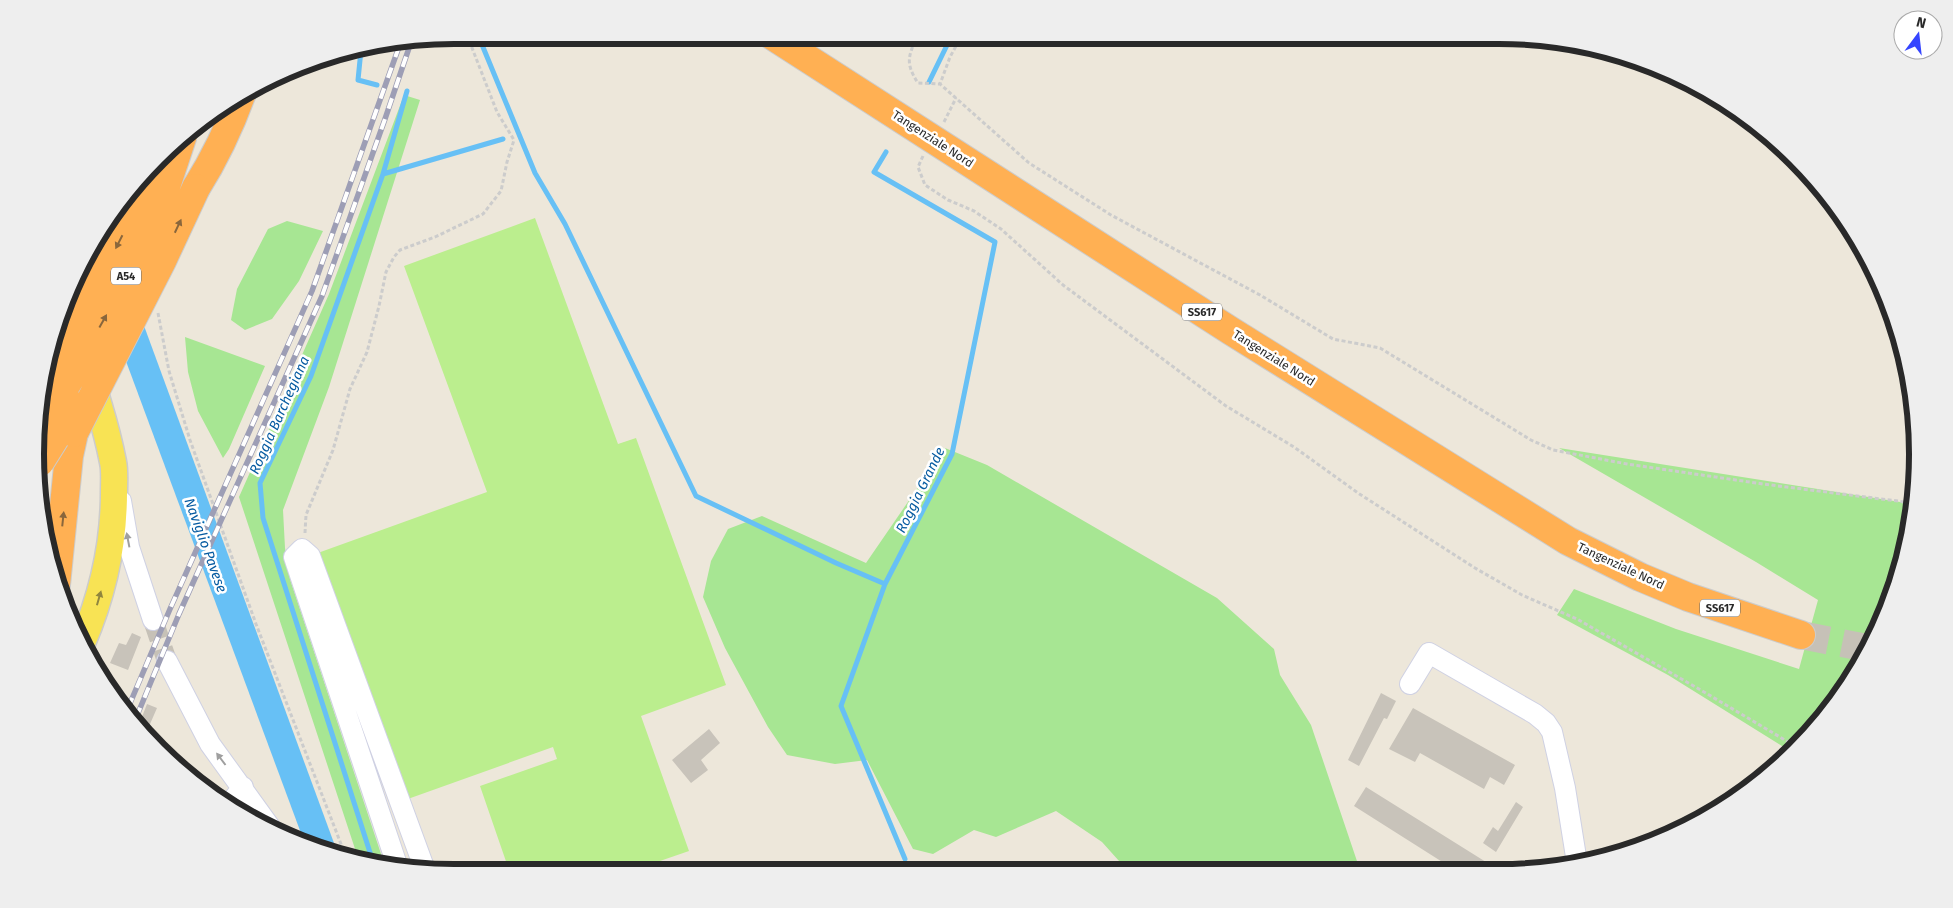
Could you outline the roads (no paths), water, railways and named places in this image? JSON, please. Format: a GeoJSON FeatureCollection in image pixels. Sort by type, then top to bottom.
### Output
{"type":"FeatureCollection","features":[{"type":"Feature","properties":{"kind":"highway","name":"Tangenziale Nord"},"geometry":{"type":"LineString","coordinates":[[785,44],[1231,331],[1568,541],[1640,577],[1688,597],[1801,635]]}},
{"type":"Feature","properties":{"kind":"highway"},"geometry":{"type":"LineString","coordinates":[[58,561],[69,456],[74,433],[162,261],[196,188],[232,121],[237,106]]}},
{"type":"Feature","properties":{"kind":"highway"},"geometry":{"type":"LineString","coordinates":[[196,188],[218,119]]}},
{"type":"Feature","properties":{"kind":"highway","name":"A54"},"geometry":{"type":"LineString","coordinates":[[46,415],[72,376],[120,289],[160,205],[179,151]]}},
{"type":"Feature","properties":{"kind":"highway","name":"A54"},"geometry":{"type":"LineString","coordinates":[[56,358],[89,302],[124,232],[140,192]]}},
{"type":"Feature","properties":{"kind":"highway"},"geometry":{"type":"LineString","coordinates":[[44,456],[101,366],[117,348]]}},
{"type":"Feature","properties":{"kind":"main road"},"geometry":{"type":"LineString","coordinates":[[69,314],[114,464],[114,517],[108,566],[94,615],[86,634]]}},
{"type":"Feature","properties":{"kind":"street"},"geometry":{"type":"LineString","coordinates":[[114,464],[129,547],[154,620]]}},
{"type":"Feature","properties":{"kind":"street"},"geometry":{"type":"LineString","coordinates":[[395,860],[294,557],[302,549],[310,556],[422,863]]}},
{"type":"Feature","properties":{"kind":"street"},"geometry":{"type":"LineString","coordinates":[[1410,684],[1429,653],[1535,714],[1546,723],[1552,732],[1565,788],[1576,857]]}},
{"type":"Feature","properties":{"kind":"street"},"geometry":{"type":"LineString","coordinates":[[167,661],[237,795],[255,812]]}},
{"type":"Feature","properties":{"kind":"water","name":"Naviglio Pavese"},"geometry":{"type":"Polygon","coordinates":[[[109,232],[335,846],[302,835],[90,265],[109,232]]]}},
{"type":"Feature","properties":{"kind":"waterway"},"geometry":{"type":"LineString","coordinates":[[482,44],[535,173],[565,224],[696,496],[836,563],[885,584]]}},
{"type":"Feature","properties":{"kind":"waterway","name":"Roggia Grande"},"geometry":{"type":"LineString","coordinates":[[929,82],[948,44]]}},
{"type":"Feature","properties":{"kind":"waterway","name":"Roggia Barchegiana"},"geometry":{"type":"LineString","coordinates":[[360,55],[358,80],[377,85]]}},
{"type":"Feature","properties":{"kind":"waterway","name":"Roggia Barchegiana"},"geometry":{"type":"LineString","coordinates":[[371,855],[263,518],[260,483],[311,376],[383,174],[407,91]]}},
{"type":"Feature","properties":{"kind":"waterway"},"geometry":{"type":"LineString","coordinates":[[383,174],[503,139]]}},
{"type":"Feature","properties":{"kind":"waterway","name":"Roggia Grande"},"geometry":{"type":"LineString","coordinates":[[886,152],[874,172],[995,242],[952,454],[885,584],[841,706],[905,859]]}},
{"type":"Feature","properties":{"kind":"tunnel"},"geometry":{"type":"LineString","coordinates":[[153,620],[167,661]]}},
{"type":"Feature","properties":{"kind":"tunnel"},"geometry":{"type":"LineString","coordinates":[[1801,635],[1861,647]]}},
{"type":"Feature","properties":{"kind":"railway"},"geometry":{"type":"LineString","coordinates":[[138,714],[179,614],[322,296],[410,46]]}},
{"type":"Feature","properties":{"kind":"railway"},"geometry":{"type":"LineString","coordinates":[[129,705],[312,291],[399,47]]}}]}
